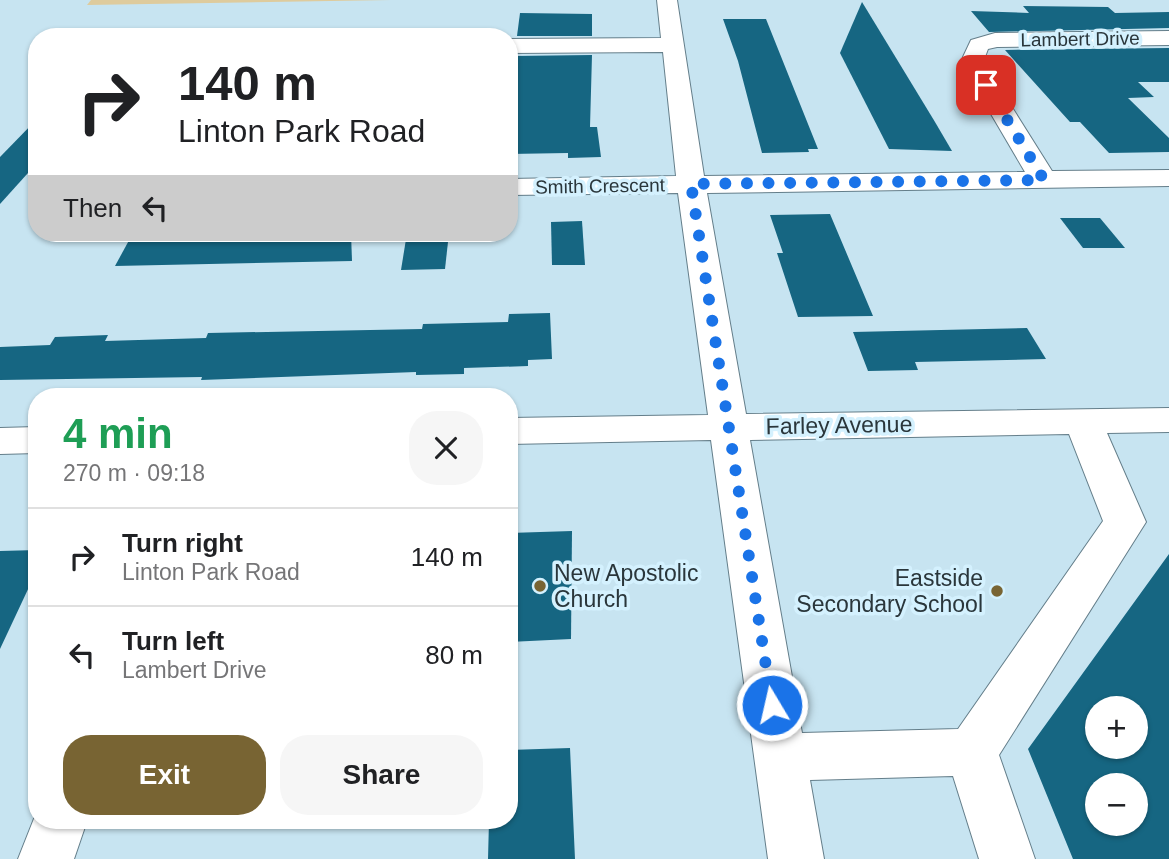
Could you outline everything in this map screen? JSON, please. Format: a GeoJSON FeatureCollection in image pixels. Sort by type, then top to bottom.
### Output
{"type":"FeatureCollection","features":[{"type":"Feature","properties":{"kind":"street"},"geometry":{"type":"LineString","coordinates":[[667,0],[691,184],[796,859]]}},
{"type":"Feature","properties":{"kind":"street","name":"Lambert Drive"},"geometry":{"type":"LineString","coordinates":[[1044,180],[986,85],[974,57],[979,45],[995,40],[1169,38]]}},
{"type":"Feature","properties":{"kind":"street"},"geometry":{"type":"LineString","coordinates":[[518,46],[671,45]]}},
{"type":"Feature","properties":{"kind":"street","name":"Smith Crescent"},"geometry":{"type":"LineString","coordinates":[[518,187],[1169,178]]}},
{"type":"Feature","properties":{"kind":"street","name":"Farley Avenue"},"geometry":{"type":"LineString","coordinates":[[518,431],[1169,420]]}},
{"type":"Feature","properties":{"kind":"street"},"geometry":{"type":"LineString","coordinates":[[972,752],[1125,522],[1083,421]]}},
{"type":"Feature","properties":{"kind":"street"},"geometry":{"type":"LineString","coordinates":[[0,441],[28,440]]}},
{"type":"Feature","properties":{"kind":"street"},"geometry":{"type":"LineString","coordinates":[[780,757],[972,752]]}},
{"type":"Feature","properties":{"kind":"street"},"geometry":{"type":"LineString","coordinates":[[972,752],[1007,859]]}},
{"type":"Feature","properties":{"kind":"street"},"geometry":{"type":"LineString","coordinates":[[46,859],[57,829]]}},
{"type":"Feature","properties":{"kind":"shaded area"},"geometry":{"type":"Polygon","coordinates":[[[91,0],[391,0],[87,5],[91,0]]]}},
{"type":"Feature","properties":{"kind":"building"},"geometry":{"type":"Polygon","coordinates":[[[862,2],[952,151],[889,149],[840,53],[862,2]]]}},
{"type":"Feature","properties":{"kind":"building"},"geometry":{"type":"Polygon","coordinates":[[[1023,6],[1108,7],[1115,13],[1169,12],[1169,28],[989,32],[971,11],[1029,13],[1023,6]]]}},
{"type":"Feature","properties":{"kind":"building"},"geometry":{"type":"Polygon","coordinates":[[[520,13],[592,14],[592,36],[518,36],[520,13]]]}},
{"type":"Feature","properties":{"kind":"building"},"geometry":{"type":"Polygon","coordinates":[[[723,19],[766,19],[818,149],[808,149],[809,152],[762,153],[738,61],[723,19]]]}},
{"type":"Feature","properties":{"kind":"building"},"geometry":{"type":"Polygon","coordinates":[[[1169,48],[1169,82],[1138,82],[1154,97],[1128,98],[1169,138],[1169,152],[1109,153],[1080,122],[1070,122],[1005,50],[1169,48]]]}},
{"type":"Feature","properties":{"kind":"building"},"geometry":{"type":"Polygon","coordinates":[[[592,55],[590,127],[597,127],[601,157],[568,158],[568,153],[518,154],[518,56],[592,55]]]}},
{"type":"Feature","properties":{"kind":"building"},"geometry":{"type":"Polygon","coordinates":[[[28,128],[28,173],[0,204],[0,157],[28,128]]]}},
{"type":"Feature","properties":{"kind":"building"},"geometry":{"type":"Polygon","coordinates":[[[830,214],[873,316],[798,317],[777,253],[783,253],[770,215],[830,214]]]}},
{"type":"Feature","properties":{"kind":"building"},"geometry":{"type":"Polygon","coordinates":[[[1060,218],[1100,218],[1125,248],[1083,248],[1060,218]]]}},
{"type":"Feature","properties":{"kind":"building"},"geometry":{"type":"Polygon","coordinates":[[[582,221],[585,265],[552,265],[551,222],[582,221]]]}},
{"type":"Feature","properties":{"kind":"building"},"geometry":{"type":"Polygon","coordinates":[[[128,242],[351,242],[352,261],[115,266],[128,242]]]}},
{"type":"Feature","properties":{"kind":"building"},"geometry":{"type":"Polygon","coordinates":[[[406,242],[448,242],[445,269],[401,270],[406,242]]]}},
{"type":"Feature","properties":{"kind":"building"},"geometry":{"type":"Polygon","coordinates":[[[550,313],[552,359],[528,360],[528,366],[464,368],[464,374],[416,375],[416,372],[201,380],[202,377],[0,380],[0,347],[50,345],[55,337],[108,335],[105,341],[206,338],[208,333],[422,329],[423,324],[508,322],[509,314],[550,313]]]}},
{"type":"Feature","properties":{"kind":"building"},"geometry":{"type":"Polygon","coordinates":[[[1027,328],[1046,359],[915,362],[918,370],[868,371],[853,332],[1027,328]]]}},
{"type":"Feature","properties":{"kind":"building","name":"New Apostolic Church"},"geometry":{"type":"Polygon","coordinates":[[[572,531],[571,639],[518,642],[518,533],[572,531]]]}},
{"type":"Feature","properties":{"kind":"building"},"geometry":{"type":"Polygon","coordinates":[[[28,550],[28,589],[0,649],[0,551],[28,550]]]}},
{"type":"Feature","properties":{"kind":"building"},"geometry":{"type":"Polygon","coordinates":[[[1169,554],[1169,859],[1073,859],[1028,749],[1169,554]]]}},
{"type":"Feature","properties":{"kind":"building"},"geometry":{"type":"Polygon","coordinates":[[[570,748],[575,859],[488,859],[489,829],[518,829],[518,750],[570,748]]]}},
{"type":"Feature","properties":{"kind":"place","name":"New Apostolic Church"},"geometry":{"type":"Point","coordinates":[540,586]}},
{"type":"Feature","properties":{"kind":"place","name":"Eastside Secondary School"},"geometry":{"type":"Point","coordinates":[997,591]}},
{"type":"Feature","properties":{"kind":"route"},"geometry":{"type":"LineString","coordinates":[[772,705],[691,184],[1044,180],[986,85]]}}]}
